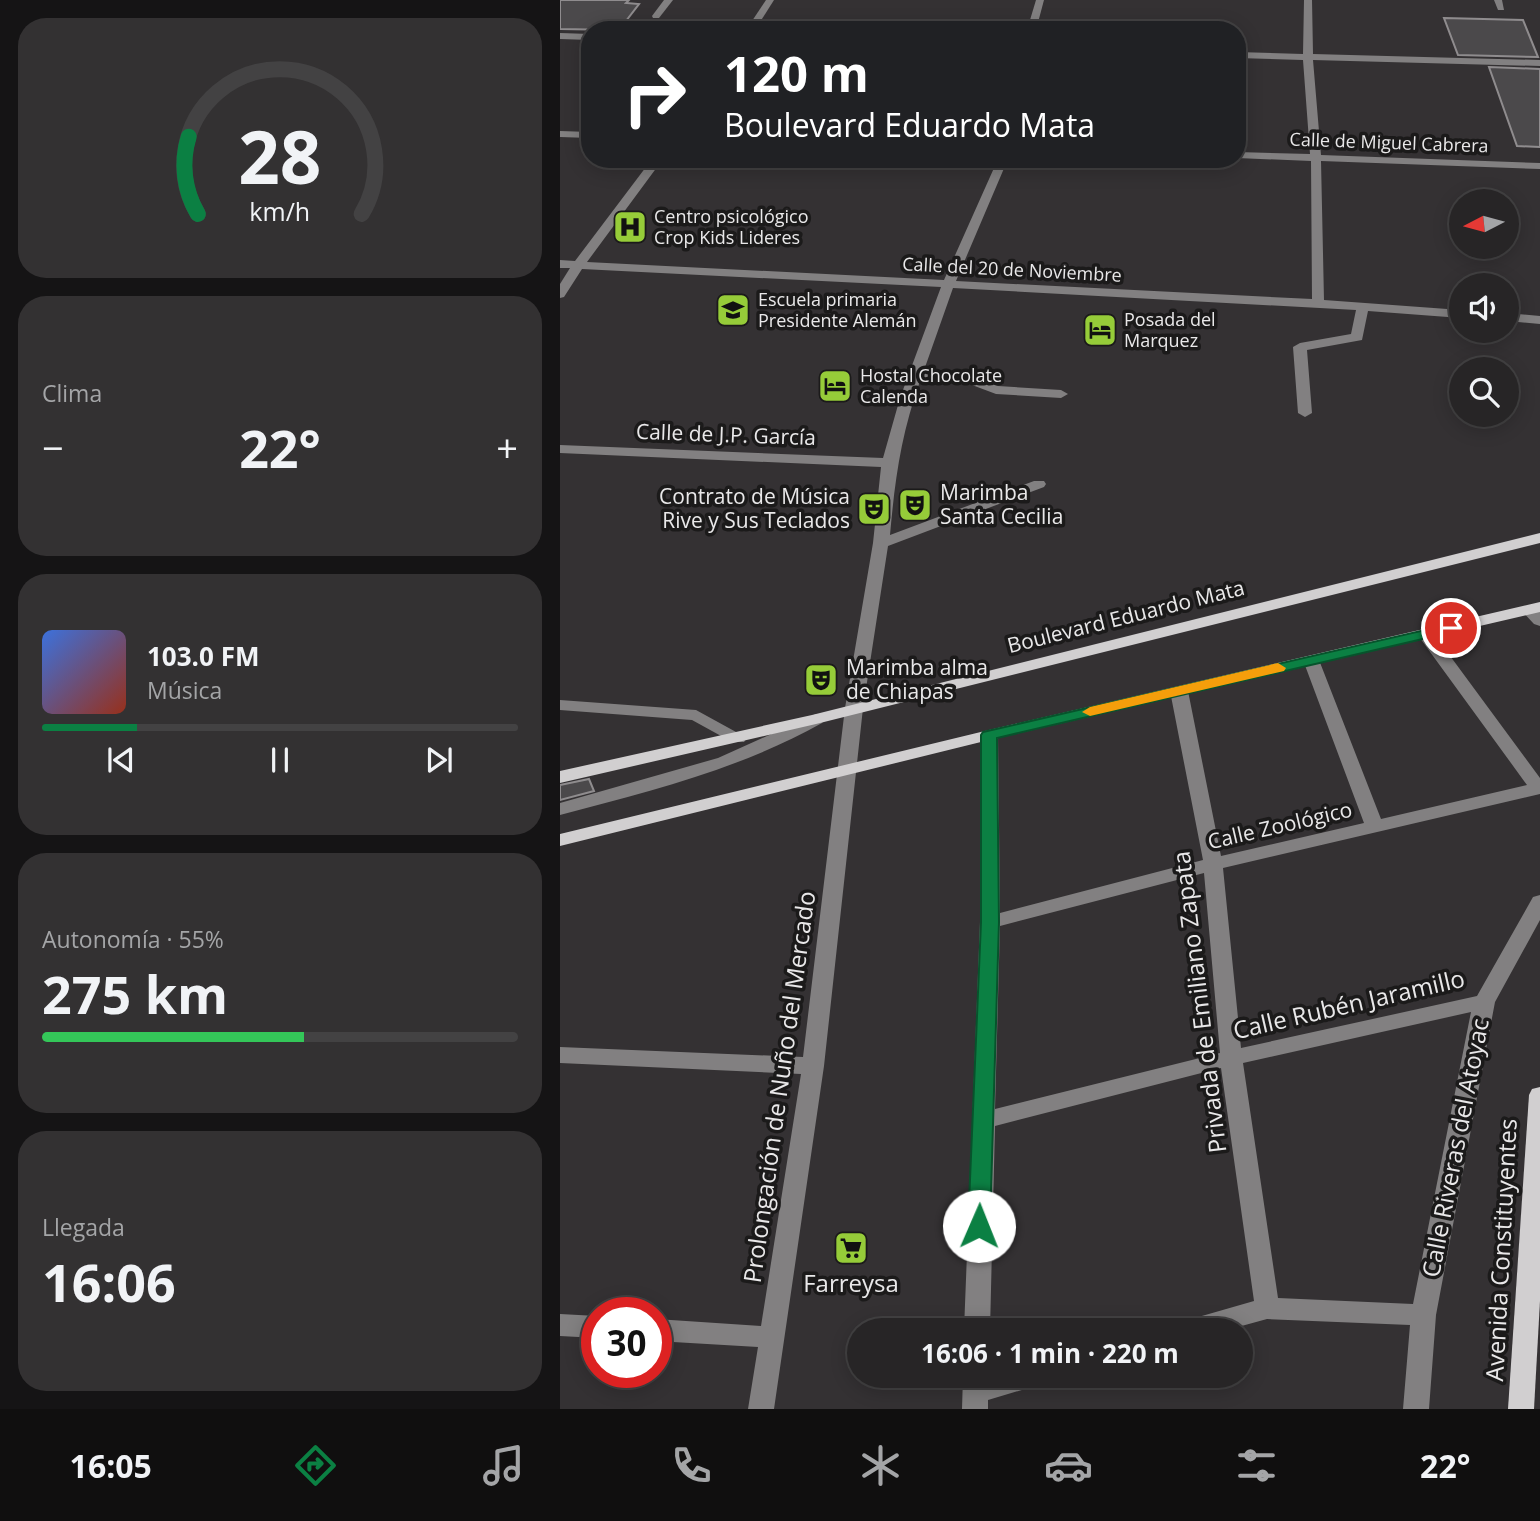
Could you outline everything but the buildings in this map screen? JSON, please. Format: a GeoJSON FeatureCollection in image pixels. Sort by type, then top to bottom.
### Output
{"type":"FeatureCollection","features":[{"type":"Feature","properties":{"kind":"main road","name":"Boulevard Eduardo Mata"},"geometry":{"type":"LineString","coordinates":[[560,777],[816,719],[1540,538]]}},
{"type":"Feature","properties":{"kind":"main road"},"geometry":{"type":"LineString","coordinates":[[560,841],[989,735],[1426,634],[1536,613]]}},
{"type":"Feature","properties":{"kind":"main road","name":"Avenida Constituyentes"},"geometry":{"type":"LineString","coordinates":[[1521,1409],[1540,1095]]}},
{"type":"Feature","properties":{"kind":"street"},"geometry":{"type":"LineString","coordinates":[[656,16],[669,0]]}},
{"type":"Feature","properties":{"kind":"street"},"geometry":{"type":"LineString","coordinates":[[756,21],[771,0]]}},
{"type":"Feature","properties":{"kind":"street"},"geometry":{"type":"LineString","coordinates":[[1034,21],[1040,0]]}},
{"type":"Feature","properties":{"kind":"street"},"geometry":{"type":"LineString","coordinates":[[1308,0],[1318,303]]}},
{"type":"Feature","properties":{"kind":"street"},"geometry":{"type":"LineString","coordinates":[[560,36],[581,37]]}},
{"type":"Feature","properties":{"kind":"street"},"geometry":{"type":"LineString","coordinates":[[1246,55],[1540,63]]}},
{"type":"Feature","properties":{"kind":"street"},"geometry":{"type":"LineString","coordinates":[[560,134],[581,135]]}},
{"type":"Feature","properties":{"kind":"street","name":"Calle de Miguel Cabrera"},"geometry":{"type":"LineString","coordinates":[[1246,155],[1540,166]]}},
{"type":"Feature","properties":{"kind":"street"},"geometry":{"type":"LineString","coordinates":[[560,294],[650,168]]}},
{"type":"Feature","properties":{"kind":"street","name":"Prolongación de Nuño del Mercado"},"geometry":{"type":"LineString","coordinates":[[761,1409],[813,1066],[854,708],[881,543],[889,463],[914,377],[948,284],[999,168]]}},
{"type":"Feature","properties":{"kind":"street","name":"Calle del 20 de Noviembre"},"geometry":{"type":"LineString","coordinates":[[560,264],[1318,303],[1449,313]]}},
{"type":"Feature","properties":{"kind":"street"},"geometry":{"type":"LineString","coordinates":[[1305,413],[1300,347],[1357,337],[1363,306]]}},
{"type":"Feature","properties":{"kind":"street"},"geometry":{"type":"LineString","coordinates":[[1519,318],[1540,320]]}},
{"type":"Feature","properties":{"kind":"street"},"geometry":{"type":"LineString","coordinates":[[914,377],[967,378],[996,390],[1061,394]]}},
{"type":"Feature","properties":{"kind":"street","name":"Calle de J.P. García"},"geometry":{"type":"LineString","coordinates":[[560,449],[889,463]]}},
{"type":"Feature","properties":{"kind":"street"},"geometry":{"type":"LineString","coordinates":[[881,543],[1039,484]]}},
{"type":"Feature","properties":{"kind":"street"},"geometry":{"type":"LineString","coordinates":[[1426,634],[1539,788]]}},
{"type":"Feature","properties":{"kind":"street"},"geometry":{"type":"LineString","coordinates":[[1311,660],[1375,827]]}},
{"type":"Feature","properties":{"kind":"street","name":"Privada de Emiliano Zapata"},"geometry":{"type":"LineString","coordinates":[[1179,691],[1213,864],[1231,1058],[1267,1308]]}},
{"type":"Feature","properties":{"kind":"street"},"geometry":{"type":"LineString","coordinates":[[560,705],[695,715],[738,738]]}},
{"type":"Feature","properties":{"kind":"street"},"geometry":{"type":"LineString","coordinates":[[560,809],[713,765],[789,736],[816,719]]}},
{"type":"Feature","properties":{"kind":"street"},"geometry":{"type":"LineString","coordinates":[[977,1318],[990,922],[989,735]]}},
{"type":"Feature","properties":{"kind":"street","name":"Calle Zoológico"},"geometry":{"type":"LineString","coordinates":[[990,922],[1213,864],[1539,788]]}},
{"type":"Feature","properties":{"kind":"street","name":"Calle Riveras del Atoyac"},"geometry":{"type":"LineString","coordinates":[[1416,1409],[1423,1315],[1484,1002],[1540,902]]}},
{"type":"Feature","properties":{"kind":"street","name":"Calle Rubén Jaramillo"},"geometry":{"type":"LineString","coordinates":[[982,1121],[1231,1058],[1484,1002]]}},
{"type":"Feature","properties":{"kind":"street"},"geometry":{"type":"LineString","coordinates":[[560,1055],[813,1066]]}},
{"type":"Feature","properties":{"kind":"street"},"geometry":{"type":"LineString","coordinates":[[1232,1318],[1267,1308],[1423,1315]]}},
{"type":"Feature","properties":{"kind":"street"},"geometry":{"type":"LineString","coordinates":[[560,1325],[581,1326]]}},
{"type":"Feature","properties":{"kind":"street"},"geometry":{"type":"LineString","coordinates":[[672,1331],[771,1337]]}},
{"type":"Feature","properties":{"kind":"slow traffic"},"geometry":{"type":"LineString","coordinates":[[1090,712],[1278,668]]}},
{"type":"Feature","properties":{"kind":"place","name":"Centro psicológico Crop Kids Lideres"},"geometry":{"type":"Point","coordinates":[630,227]}},
{"type":"Feature","properties":{"kind":"place","name":"Escuela primaria Presidente Alemán"},"geometry":{"type":"Point","coordinates":[733,310]}},
{"type":"Feature","properties":{"kind":"place","name":"Posada del Marquez"},"geometry":{"type":"Point","coordinates":[1100,330]}},
{"type":"Feature","properties":{"kind":"place","name":"Hostal Chocolate Calenda"},"geometry":{"type":"Point","coordinates":[835,386]}},
{"type":"Feature","properties":{"kind":"place","name":"Marimba Santa Cecilia"},"geometry":{"type":"Point","coordinates":[915,505]}},
{"type":"Feature","properties":{"kind":"place","name":"Contrato de Música Rive y Sus Teclados"},"geometry":{"type":"Point","coordinates":[874,509]}},
{"type":"Feature","properties":{"kind":"place","name":"Marimba alma de Chiapas"},"geometry":{"type":"Point","coordinates":[821,680]}},
{"type":"Feature","properties":{"kind":"place","name":"Farreysa"},"geometry":{"type":"Point","coordinates":[851,1248]}},
{"type":"Feature","properties":{"kind":"route"},"geometry":{"type":"LineString","coordinates":[[979,1226],[990,922],[989,735],[1451,628]]}}]}
